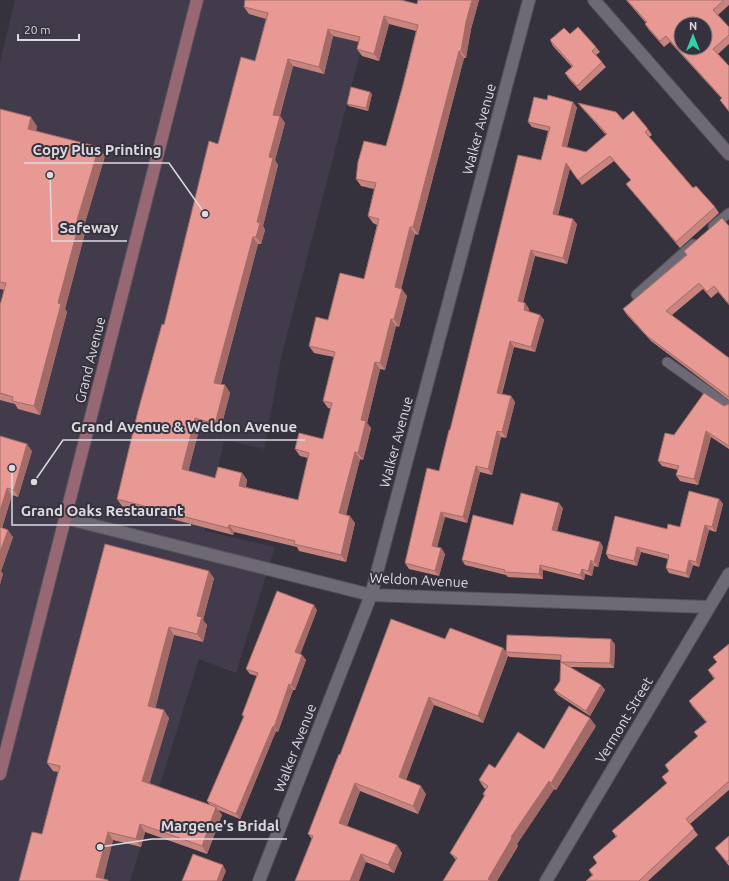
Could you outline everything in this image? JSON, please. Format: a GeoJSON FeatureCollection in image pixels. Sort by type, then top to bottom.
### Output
{"type":"FeatureCollection","features":[{"type":"Feature","properties":{"kind":"main road","name":"Grand Avenue"},"geometry":{"type":"LineString","coordinates":[[0,774],[198,0]]}},
{"type":"Feature","properties":{"kind":"street","name":"Walker Avenue"},"geometry":{"type":"LineString","coordinates":[[259,881],[371,595],[529,0]]}},
{"type":"Feature","properties":{"kind":"street"},"geometry":{"type":"LineString","coordinates":[[594,0],[729,154]]}},
{"type":"Feature","properties":{"kind":"street","name":"Weldon Avenue"},"geometry":{"type":"LineString","coordinates":[[65,518],[371,595],[708,607]]}},
{"type":"Feature","properties":{"kind":"street","name":"Vermont Street"},"geometry":{"type":"LineString","coordinates":[[546,881],[729,574]]}},
{"type":"Feature","properties":{"kind":"lane"},"geometry":{"type":"LineString","coordinates":[[636,295],[729,213]]}},
{"type":"Feature","properties":{"kind":"lane"},"geometry":{"type":"LineString","coordinates":[[667,362],[729,406]]}},
{"type":"Feature","properties":{"kind":"shaded area"},"geometry":{"type":"Polygon","coordinates":[[[15,0],[374,0],[281,358],[264,449],[224,440],[205,531],[275,547],[236,673],[199,659],[130,881],[0,881],[0,62],[15,0]]]}},
{"type":"Feature","properties":{"kind":"building"},"geometry":{"type":"Polygon","coordinates":[[[245,0],[401,0],[417,4],[418,0],[472,0],[466,22],[461,51],[459,51],[413,227],[410,227],[395,287],[402,289],[394,319],[391,319],[380,363],[375,362],[361,420],[366,421],[358,453],[355,452],[339,513],[350,516],[341,555],[294,544],[295,541],[229,525],[228,528],[117,499],[138,411],[162,324],[164,325],[209,141],[218,144],[241,57],[255,61],[268,13],[244,7],[245,0]],[[384,16],[374,54],[357,49],[360,37],[328,29],[319,67],[288,59],[273,115],[280,116],[269,157],[273,158],[257,222],[260,223],[256,237],[253,237],[214,383],[225,385],[215,424],[195,418],[182,469],[215,478],[218,467],[242,473],[239,486],[298,500],[309,453],[295,449],[299,433],[323,439],[332,403],[323,401],[335,352],[309,346],[316,317],[328,320],[340,273],[364,279],[379,219],[368,216],[376,183],[356,179],[358,162],[364,141],[386,146],[418,25],[384,16]]]}},
{"type":"Feature","properties":{"kind":"building"},"geometry":{"type":"Polygon","coordinates":[[[627,0],[724,0],[713,10],[729,27],[729,35],[713,49],[713,16],[673,16],[673,44],[666,36],[660,41],[645,24],[647,22],[627,0]]]}},
{"type":"Feature","properties":{"kind":"building"},"geometry":{"type":"Polygon","coordinates":[[[578,27],[596,47],[592,51],[602,62],[577,86],[565,73],[573,66],[550,40],[564,28],[570,34],[578,27]]]}},
{"type":"Feature","properties":{"kind":"building"},"geometry":{"type":"Polygon","coordinates":[[[713,49],[729,66],[729,111],[720,100],[722,98],[684,56],[713,56],[713,49]]]}},
{"type":"Feature","properties":{"kind":"building"},"geometry":{"type":"Polygon","coordinates":[[[351,87],[370,92],[366,108],[347,104],[351,87]]]}},
{"type":"Feature","properties":{"kind":"building"},"geometry":{"type":"Polygon","coordinates":[[[548,95],[573,102],[562,146],[586,152],[607,134],[578,103],[616,112],[623,120],[633,111],[648,129],[645,132],[693,188],[696,186],[715,207],[676,242],[626,184],[631,180],[610,156],[578,180],[566,163],[553,214],[573,219],[563,258],[531,250],[518,301],[525,303],[524,310],[540,315],[531,347],[510,341],[497,393],[511,396],[502,432],[497,431],[488,469],[476,466],[463,517],[441,512],[432,546],[441,548],[435,571],[405,563],[427,468],[439,471],[518,155],[541,160],[550,127],[528,122],[534,97],[547,100],[548,95]]]}},
{"type":"Feature","properties":{"kind":"building"},"geometry":{"type":"Polygon","coordinates":[[[0,109],[31,117],[28,129],[99,147],[77,220],[80,220],[58,303],[61,304],[34,406],[12,401],[13,397],[0,393],[0,305],[6,283],[0,282],[0,109]]]}},
{"type":"Feature","properties":{"kind":"building"},"geometry":{"type":"Polygon","coordinates":[[[722,218],[729,226],[729,304],[714,286],[707,292],[699,283],[666,311],[729,358],[729,397],[647,336],[623,309],[687,255],[684,251],[722,218]]]}},
{"type":"Feature","properties":{"kind":"building"},"geometry":{"type":"Polygon","coordinates":[[[704,393],[724,406],[729,404],[729,446],[706,431],[694,479],[676,475],[679,466],[658,461],[665,433],[674,435],[704,393]]]}},
{"type":"Feature","properties":{"kind":"building"},"geometry":{"type":"Polygon","coordinates":[[[0,436],[27,444],[14,490],[7,488],[0,511],[0,436]]]}},
{"type":"Feature","properties":{"kind":"building"},"geometry":{"type":"Polygon","coordinates":[[[689,491],[719,499],[712,527],[705,525],[696,562],[689,560],[686,573],[666,568],[669,555],[637,547],[634,561],[606,554],[615,516],[667,529],[668,524],[680,527],[689,491]]]}},
{"type":"Feature","properties":{"kind":"building"},"geometry":{"type":"Polygon","coordinates":[[[521,493],[559,503],[552,530],[600,542],[594,562],[591,560],[588,571],[582,569],[580,575],[540,565],[539,574],[504,572],[505,570],[462,560],[473,515],[513,525],[521,493]]]}},
{"type":"Feature","properties":{"kind":"building"},"geometry":{"type":"Polygon","coordinates":[[[0,527],[8,530],[0,552],[0,527]]]}},
{"type":"Feature","properties":{"kind":"building"},"geometry":{"type":"Polygon","coordinates":[[[105,544],[209,571],[197,616],[202,617],[197,634],[169,627],[148,706],[164,710],[142,781],[216,807],[202,846],[140,824],[136,839],[108,832],[96,877],[108,881],[19,881],[32,832],[42,834],[60,766],[47,763],[105,544]]]}},
{"type":"Feature","properties":{"kind":"building"},"geometry":{"type":"Polygon","coordinates":[[[277,591],[314,605],[295,652],[302,655],[291,685],[289,684],[274,727],[273,726],[236,814],[207,801],[244,716],[242,715],[258,673],[246,669],[277,591]]]}},
{"type":"Feature","properties":{"kind":"building"},"geometry":{"type":"Polygon","coordinates":[[[391,619],[445,639],[450,628],[503,648],[478,716],[429,697],[399,777],[421,786],[413,806],[355,783],[339,823],[397,845],[388,865],[361,854],[350,881],[295,881],[313,836],[308,834],[339,754],[340,755],[391,619]]]}},
{"type":"Feature","properties":{"kind":"building"},"geometry":{"type":"Polygon","coordinates":[[[507,635],[611,639],[610,663],[561,662],[601,685],[586,711],[554,690],[560,681],[561,655],[506,652],[507,635]]]}},
{"type":"Feature","properties":{"kind":"building"},"geometry":{"type":"Polygon","coordinates":[[[729,644],[729,783],[728,782],[686,819],[694,829],[639,881],[586,881],[593,875],[589,870],[597,863],[593,857],[617,836],[612,831],[667,783],[662,777],[669,771],[665,765],[698,736],[694,732],[707,722],[689,701],[715,678],[708,670],[717,662],[713,657],[729,644]]]}},
{"type":"Feature","properties":{"kind":"building"},"geometry":{"type":"Polygon","coordinates":[[[569,706],[590,718],[551,783],[549,781],[511,837],[512,838],[488,879],[491,881],[443,881],[457,858],[450,853],[485,795],[483,794],[488,786],[479,780],[489,764],[495,768],[518,732],[544,749],[569,706]]]}},
{"type":"Feature","properties":{"kind":"building"},"geometry":{"type":"Polygon","coordinates":[[[729,836],[729,860],[727,862],[715,848],[729,836]]]}},
{"type":"Feature","properties":{"kind":"building"},"geometry":{"type":"Polygon","coordinates":[[[193,854],[223,865],[217,881],[182,881],[193,854]]]}},
{"type":"Feature","properties":{"kind":"place","name":"Safeway"},"geometry":{"type":"Point","coordinates":[50,175]}},
{"type":"Feature","properties":{"kind":"place","name":"Copy Plus Printing"},"geometry":{"type":"Point","coordinates":[205,214]}},
{"type":"Feature","properties":{"kind":"place","name":"Grand Oaks Restaurant"},"geometry":{"type":"Point","coordinates":[12,468]}},
{"type":"Feature","properties":{"kind":"place","name":"Grand Avenue & Weldon Avenue"},"geometry":{"type":"Point","coordinates":[34,482]}},
{"type":"Feature","properties":{"kind":"place","name":"Margene's Bridal"},"geometry":{"type":"Point","coordinates":[100,847]}}]}
